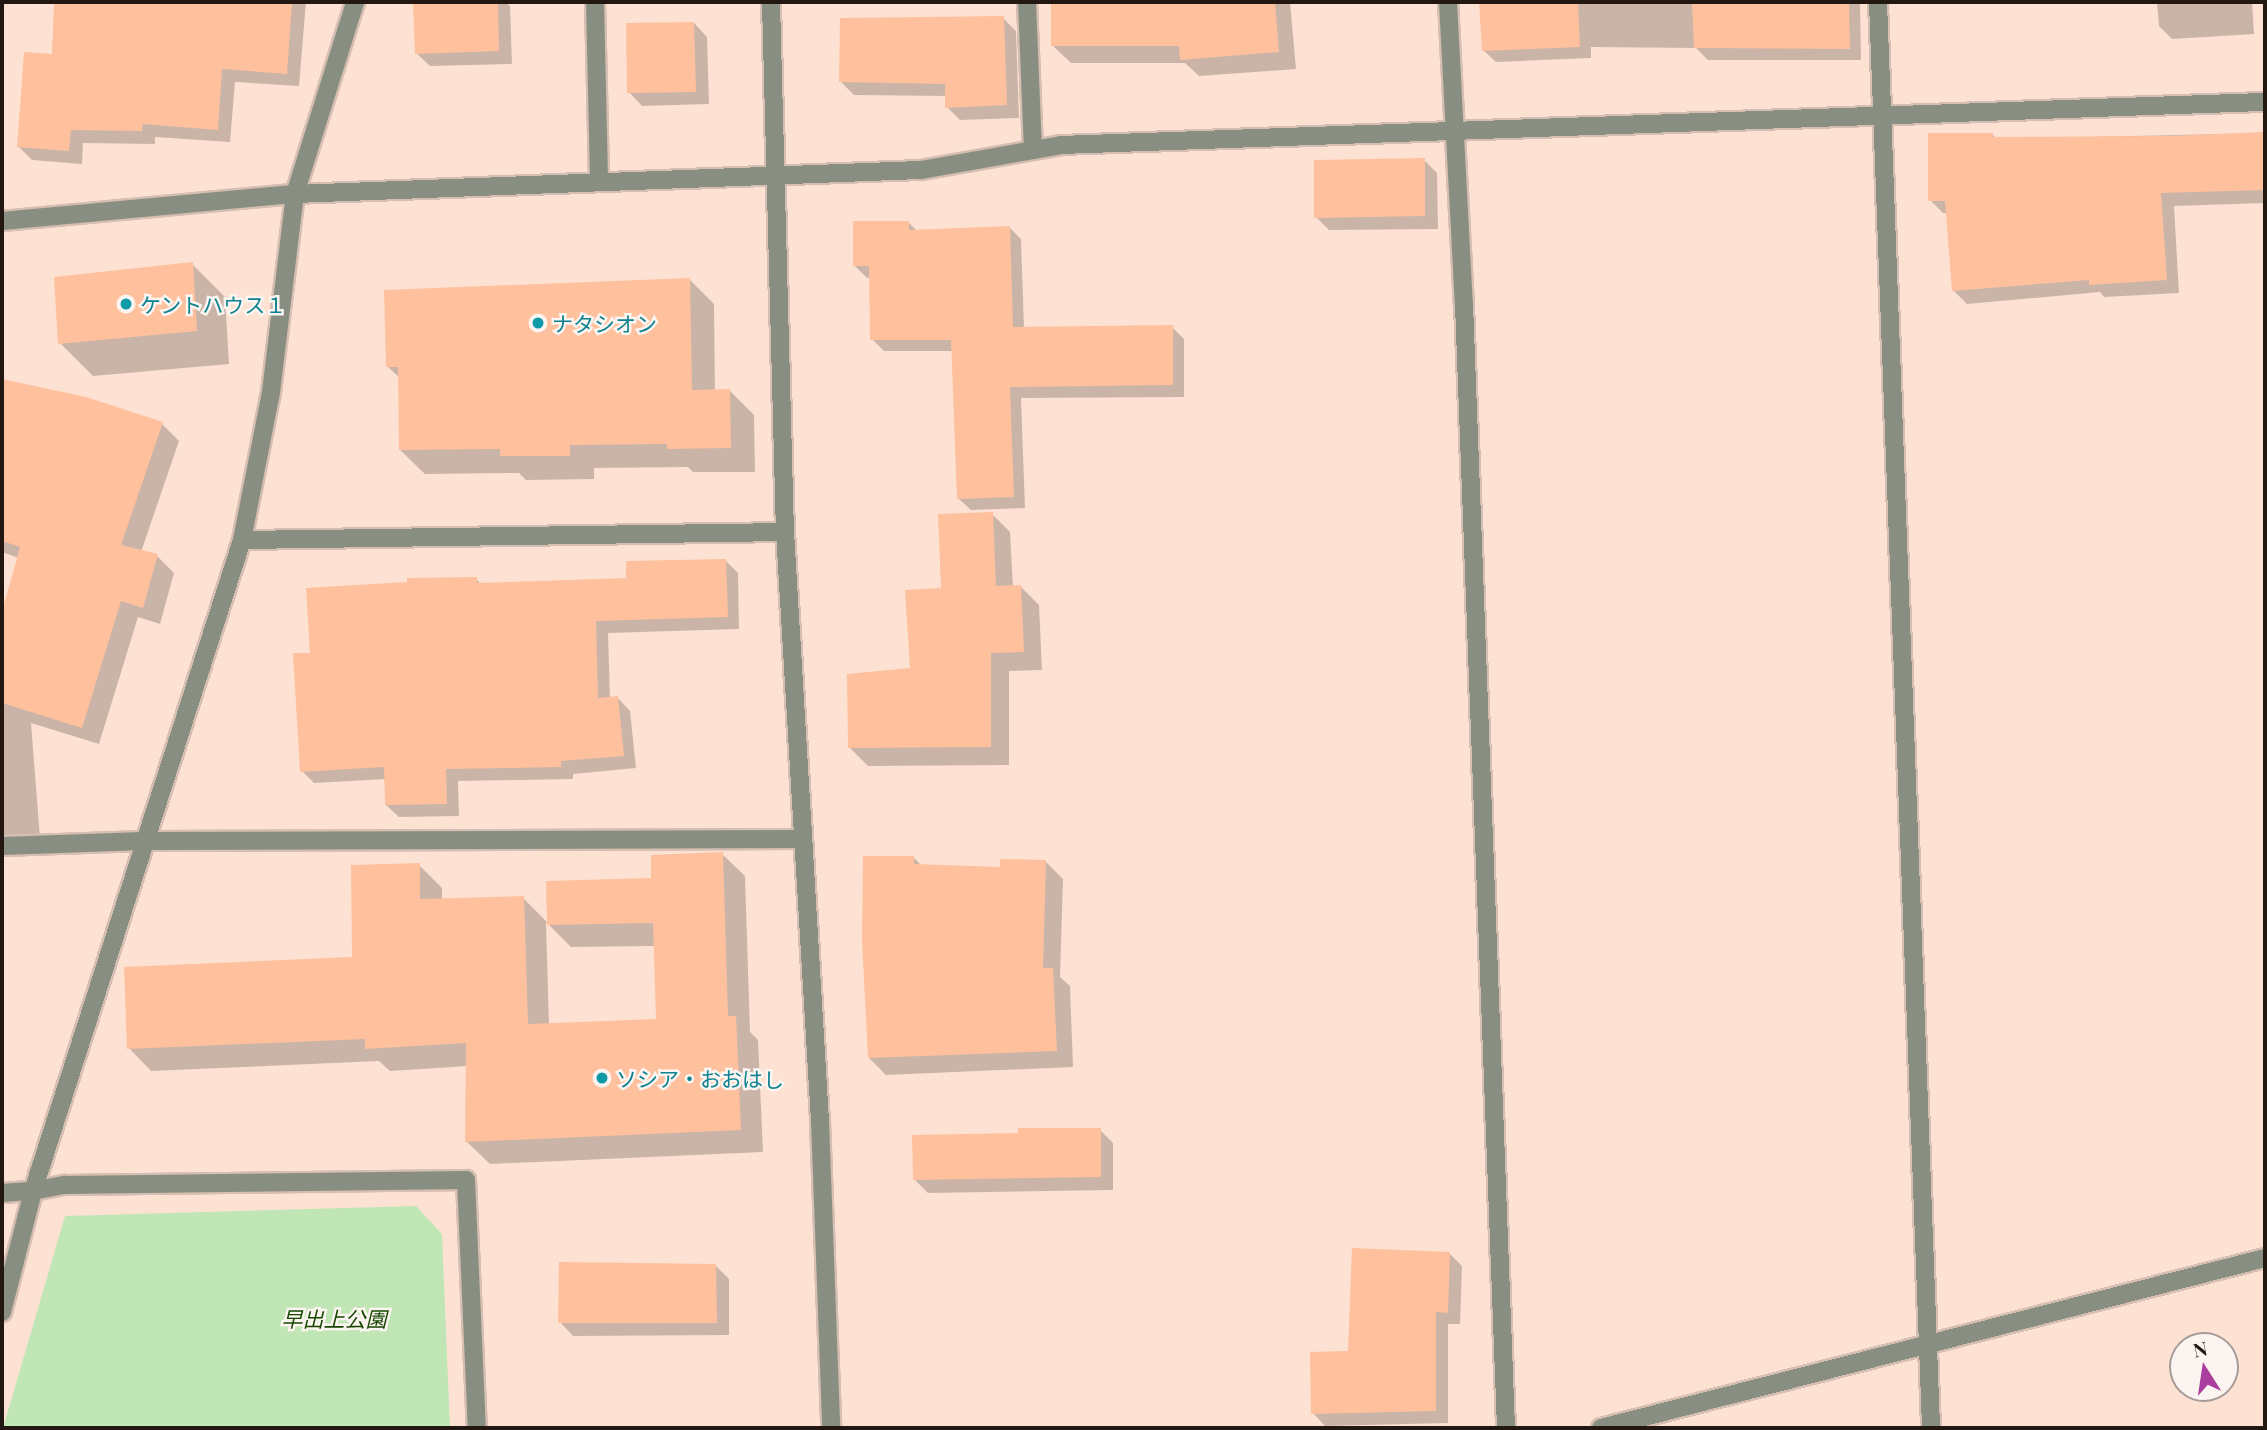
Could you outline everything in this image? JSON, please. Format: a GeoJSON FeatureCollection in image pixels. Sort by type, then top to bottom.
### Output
{"type":"FeatureCollection","features":[{"type":"Feature","properties":{"kind":"street"},"geometry":{"type":"LineString","coordinates":[[2,1312],[33,1191],[143,841],[242,540],[271,392],[295,194],[355,2]]}},
{"type":"Feature","properties":{"kind":"street"},"geometry":{"type":"LineString","coordinates":[[595,2],[599,181]]}},
{"type":"Feature","properties":{"kind":"street"},"geometry":{"type":"LineString","coordinates":[[771,2],[778,175],[785,532],[820,1121],[831,1428]]}},
{"type":"Feature","properties":{"kind":"street"},"geometry":{"type":"LineString","coordinates":[[1027,2],[1033,150]]}},
{"type":"Feature","properties":{"kind":"street"},"geometry":{"type":"LineString","coordinates":[[1448,2],[1452,131],[1464,304],[1506,1428]]}},
{"type":"Feature","properties":{"kind":"street"},"geometry":{"type":"LineString","coordinates":[[1878,2],[1930,1428]]}},
{"type":"Feature","properties":{"kind":"street"},"geometry":{"type":"LineString","coordinates":[[2,222],[295,194],[921,170],[1061,145],[2265,102]]}},
{"type":"Feature","properties":{"kind":"street"},"geometry":{"type":"LineString","coordinates":[[242,540],[785,532]]}},
{"type":"Feature","properties":{"kind":"street"},"geometry":{"type":"LineString","coordinates":[[2,846],[143,841],[803,839]]}},
{"type":"Feature","properties":{"kind":"street"},"geometry":{"type":"LineString","coordinates":[[2,1193],[65,1185],[466,1180],[477,1428]]}},
{"type":"Feature","properties":{"kind":"street"},"geometry":{"type":"LineString","coordinates":[[1601,1428],[2265,1258]]}},
{"type":"Feature","properties":{"kind":"green space","name":"早出上公園"},"geometry":{"type":"Polygon","coordinates":[[[416,1206],[442,1234],[450,1428],[3,1428],[65,1216],[416,1206]]]}},
{"type":"Feature","properties":{"kind":"building"},"geometry":{"type":"Polygon","coordinates":[[[54,2],[292,2],[287,74],[222,69],[218,130],[143,124],[142,131],[71,130],[69,151],[17,147],[24,52],[52,54],[54,2]]]}},
{"type":"Feature","properties":{"kind":"building"},"geometry":{"type":"Polygon","coordinates":[[[413,2],[498,2],[499,51],[415,54],[413,2]]]}},
{"type":"Feature","properties":{"kind":"building"},"geometry":{"type":"Polygon","coordinates":[[[1051,2],[1275,2],[1279,52],[1180,60],[1179,46],[1051,46],[1051,2]]]}},
{"type":"Feature","properties":{"kind":"building"},"geometry":{"type":"Polygon","coordinates":[[[1479,2],[1578,2],[1580,47],[1482,51],[1479,2]]]}},
{"type":"Feature","properties":{"kind":"building"},"geometry":{"type":"Polygon","coordinates":[[[1692,2],[1849,2],[1850,49],[1694,48],[1692,2]]]}},
{"type":"Feature","properties":{"kind":"building"},"geometry":{"type":"Polygon","coordinates":[[[1004,16],[1007,105],[945,108],[945,84],[839,82],[840,18],[1004,16]]]}},
{"type":"Feature","properties":{"kind":"building"},"geometry":{"type":"Polygon","coordinates":[[[694,22],[696,92],[627,93],[626,23],[694,22]]]}},
{"type":"Feature","properties":{"kind":"building"},"geometry":{"type":"Polygon","coordinates":[[[2265,132],[2265,190],[2161,193],[2167,280],[2089,285],[2089,280],[1952,291],[1945,201],[1928,201],[1928,133],[1993,133],[1993,137],[2171,136],[2265,132]]]}},
{"type":"Feature","properties":{"kind":"building"},"geometry":{"type":"Polygon","coordinates":[[[1425,158],[1425,216],[1314,218],[1314,160],[1425,158]]]}},
{"type":"Feature","properties":{"kind":"building"},"geometry":{"type":"Polygon","coordinates":[[[853,221],[909,221],[909,230],[1010,226],[1013,327],[1173,325],[1173,385],[1010,387],[1014,497],[957,499],[951,340],[870,340],[869,266],[853,266],[853,221]]]}},
{"type":"Feature","properties":{"kind":"building","name":"ケントハウス１"},"geometry":{"type":"Polygon","coordinates":[[[193,262],[197,331],[58,344],[54,277],[193,262]]]}},
{"type":"Feature","properties":{"kind":"building"},"geometry":{"type":"Polygon","coordinates":[[[690,278],[692,390],[730,389],[731,448],[667,449],[667,444],[570,445],[570,456],[500,456],[500,449],[399,450],[398,367],[386,367],[384,290],[690,278]]]}},
{"type":"Feature","properties":{"kind":"building"},"geometry":{"type":"Polygon","coordinates":[[[2,379],[86,397],[163,422],[121,545],[158,554],[143,608],[121,601],[82,728],[2,703],[2,612],[20,547],[2,541],[2,379]]]}},
{"type":"Feature","properties":{"kind":"building"},"geometry":{"type":"Polygon","coordinates":[[[993,512],[996,586],[1021,585],[1024,652],[991,653],[991,747],[848,748],[847,674],[910,668],[905,590],[941,588],[938,514],[993,512]]]}},
{"type":"Feature","properties":{"kind":"building"},"geometry":{"type":"Polygon","coordinates":[[[726,559],[728,617],[596,621],[598,698],[618,696],[624,756],[561,761],[561,767],[446,769],[447,804],[385,805],[384,767],[300,772],[293,653],[310,653],[306,588],[407,582],[407,578],[477,577],[477,583],[626,578],[626,561],[726,559]]]}},
{"type":"Feature","properties":{"kind":"building"},"geometry":{"type":"Polygon","coordinates":[[[723,852],[728,1016],[736,1016],[741,1130],[465,1142],[466,1043],[365,1049],[365,1039],[127,1049],[124,967],[352,957],[351,865],[420,863],[420,899],[524,896],[528,1024],[656,1019],[653,923],[547,925],[546,881],[651,878],[651,855],[723,852]]]}},
{"type":"Feature","properties":{"kind":"building"},"geometry":{"type":"Polygon","coordinates":[[[863,856],[914,856],[914,864],[1000,867],[1000,859],[1046,860],[1043,968],[1053,968],[1057,1051],[868,1058],[862,941],[863,856]]]}},
{"type":"Feature","properties":{"kind":"building"},"geometry":{"type":"Polygon","coordinates":[[[1018,1128],[1101,1128],[1101,1177],[913,1180],[912,1135],[1018,1133],[1018,1128]]]}},
{"type":"Feature","properties":{"kind":"building"},"geometry":{"type":"Polygon","coordinates":[[[1352,1248],[1450,1252],[1448,1313],[1436,1312],[1436,1411],[1311,1414],[1310,1352],[1348,1351],[1352,1248]]]}},
{"type":"Feature","properties":{"kind":"building"},"geometry":{"type":"Polygon","coordinates":[[[559,1262],[716,1264],[717,1323],[558,1323],[559,1262]]]}},
{"type":"Feature","properties":{"kind":"place","name":"ケントハウス１"},"geometry":{"type":"Point","coordinates":[126,304]}},
{"type":"Feature","properties":{"kind":"place","name":"ナタシオン"},"geometry":{"type":"Point","coordinates":[538,323]}},
{"type":"Feature","properties":{"kind":"place","name":"ソシア・おおはし"},"geometry":{"type":"Point","coordinates":[602,1078]}}]}
